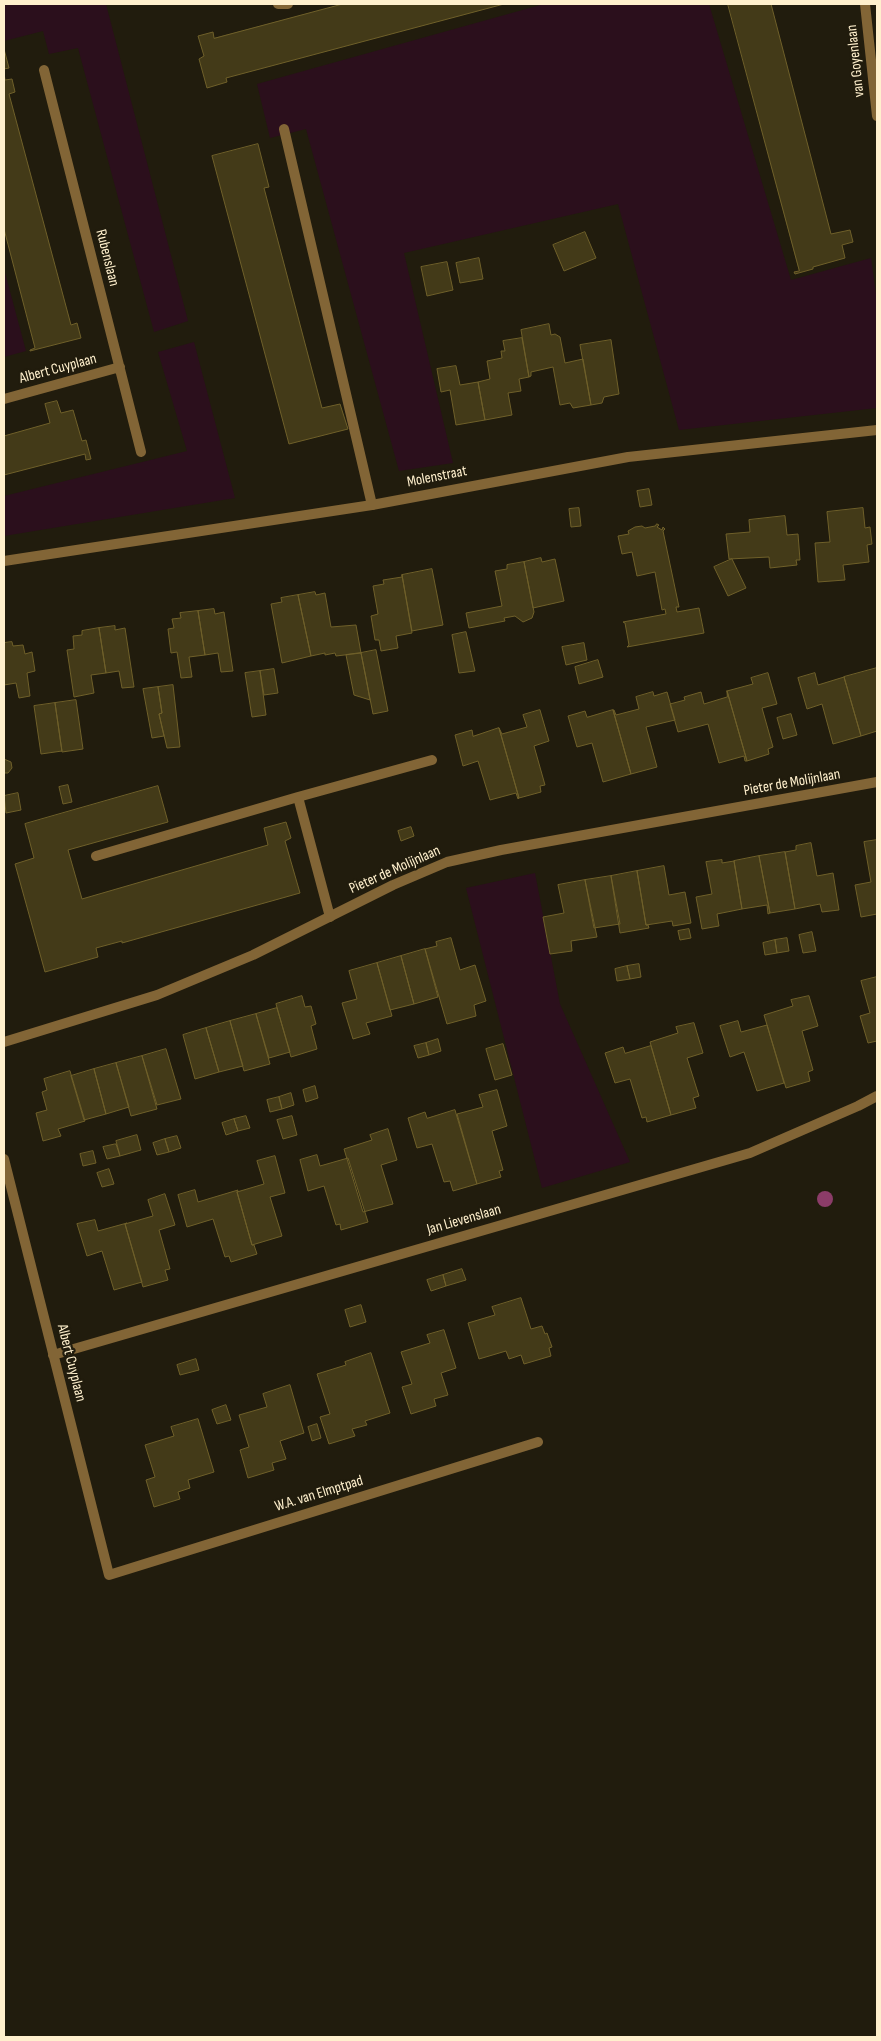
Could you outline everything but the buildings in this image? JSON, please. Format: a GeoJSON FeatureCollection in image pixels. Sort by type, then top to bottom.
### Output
{"type":"FeatureCollection","features":[{"type":"Feature","properties":{"kind":"street"},"geometry":{"type":"LineString","coordinates":[[278,4],[288,4]]}},
{"type":"Feature","properties":{"kind":"street","name":"van Goyenlaan"},"geometry":{"type":"LineString","coordinates":[[865,4],[877,116]]}},
{"type":"Feature","properties":{"kind":"street","name":"Rubenslaan"},"geometry":{"type":"LineString","coordinates":[[44,70],[141,452]]}},
{"type":"Feature","properties":{"kind":"street"},"geometry":{"type":"LineString","coordinates":[[284,129],[372,505]]}},
{"type":"Feature","properties":{"kind":"street","name":"Albert Cuyplaan"},"geometry":{"type":"LineString","coordinates":[[4,399],[120,367]]}},
{"type":"Feature","properties":{"kind":"street","name":"Molenstraat"},"geometry":{"type":"LineString","coordinates":[[4,561],[372,505],[628,457],[877,430]]}},
{"type":"Feature","properties":{"kind":"street"},"geometry":{"type":"LineString","coordinates":[[96,856],[432,760]]}},
{"type":"Feature","properties":{"kind":"street","name":"Pieter de Molijnlaan"},"geometry":{"type":"LineString","coordinates":[[4,1042],[157,995],[253,955],[393,885],[447,862],[877,782]]}},
{"type":"Feature","properties":{"kind":"street"},"geometry":{"type":"LineString","coordinates":[[298,797],[330,917]]}},
{"type":"Feature","properties":{"kind":"street","name":"Jan Lievenslaan"},"geometry":{"type":"LineString","coordinates":[[53,1355],[750,1153],[877,1096]]}},
{"type":"Feature","properties":{"kind":"street","name":"Albert Cuyplaan"},"geometry":{"type":"LineString","coordinates":[[4,1159],[109,1574]]}},
{"type":"Feature","properties":{"kind":"street","name":"W.A. van Elmptpad"},"geometry":{"type":"LineString","coordinates":[[109,1574],[538,1442]]}},
{"type":"Feature","properties":{"kind":"shaded area"},"geometry":{"type":"Polygon","coordinates":[[[4,4],[106,4],[188,321],[154,332],[78,48],[49,54],[43,31],[4,41],[4,4]]]}},
{"type":"Feature","properties":{"kind":"shaded area"},"geometry":{"type":"Polygon","coordinates":[[[544,4],[709,4],[791,280],[871,258],[877,301],[877,408],[679,430],[618,204],[404,253],[453,463],[399,471],[306,129],[270,138],[257,84],[544,4]]]}},
{"type":"Feature","properties":{"kind":"shaded area"},"geometry":{"type":"Polygon","coordinates":[[[4,269],[26,351],[4,357],[4,269]]]}},
{"type":"Feature","properties":{"kind":"shaded area"},"geometry":{"type":"Polygon","coordinates":[[[194,342],[235,498],[4,536],[4,496],[187,451],[158,352],[194,342]]]}},
{"type":"Feature","properties":{"kind":"shaded area"},"geometry":{"type":"Polygon","coordinates":[[[535,873],[560,1004],[630,1162],[542,1188],[466,888],[535,873]]]}}]}
